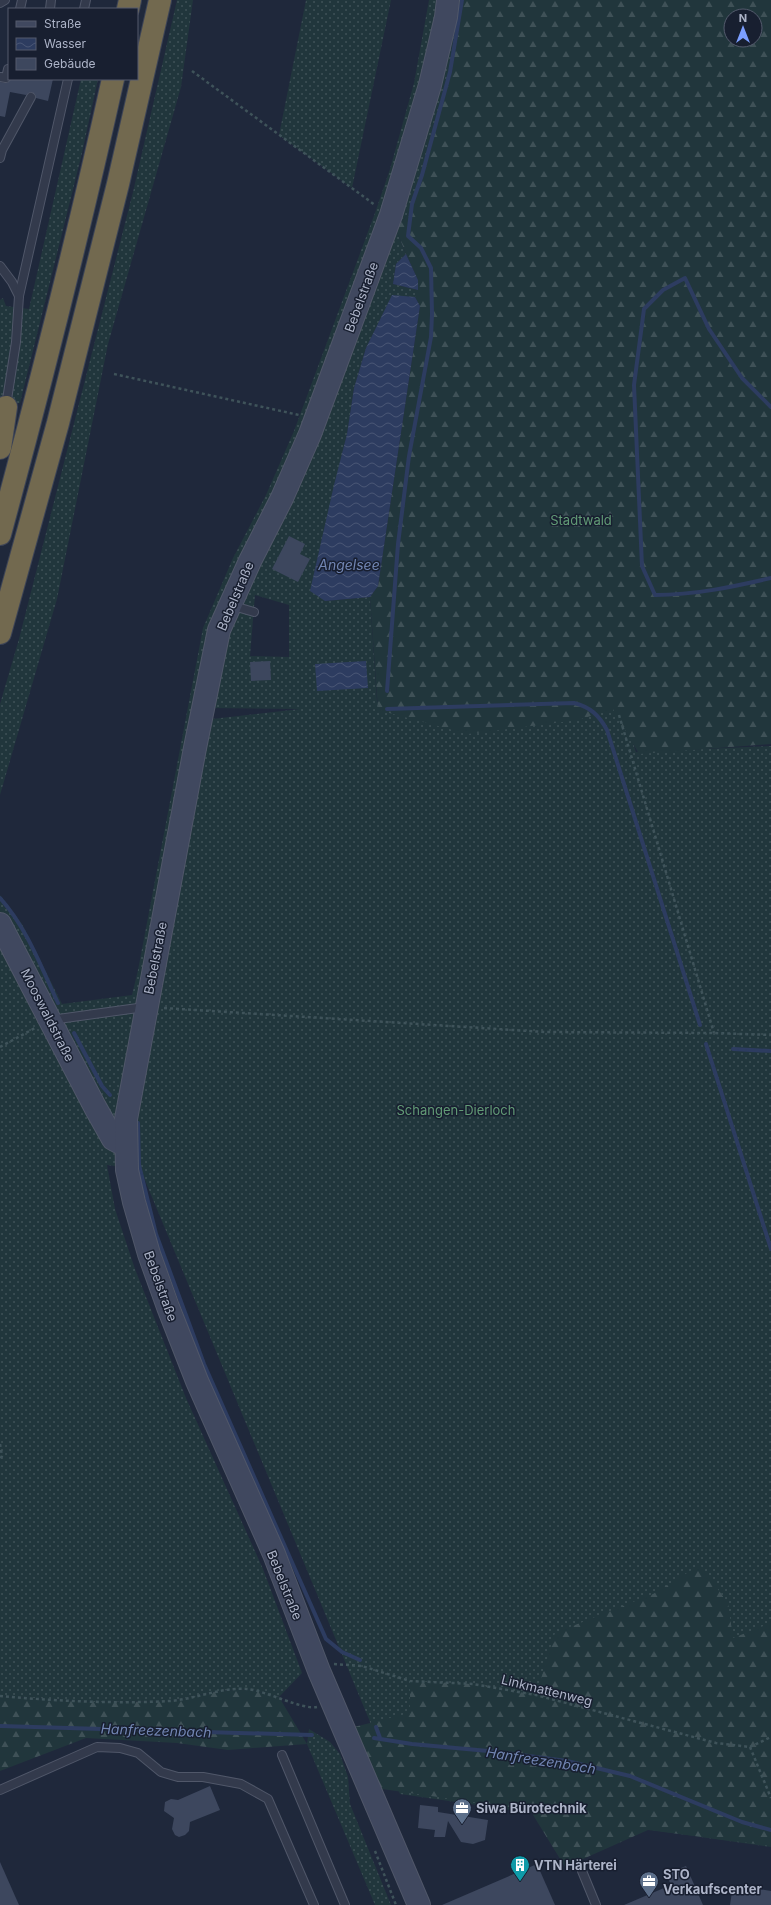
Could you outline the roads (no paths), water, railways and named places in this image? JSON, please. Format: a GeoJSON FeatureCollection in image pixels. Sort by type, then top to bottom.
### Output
{"type":"FeatureCollection","features":[{"type":"Feature","properties":{"kind":"highway"},"geometry":{"type":"LineString","coordinates":[[0,633],[58,424],[116,192],[160,0]]}},
{"type":"Feature","properties":{"kind":"highway"},"geometry":{"type":"LineString","coordinates":[[0,534],[33,415],[90,182],[113,80]]}},
{"type":"Feature","properties":{"kind":"highway"},"geometry":{"type":"LineString","coordinates":[[0,448],[6,407]]}},
{"type":"Feature","properties":{"kind":"street","name":"Bebelstraße"},"geometry":{"type":"LineString","coordinates":[[419,1905],[333,1704],[274,1554],[197,1381],[161,1287],[149,1254],[134,1202],[127,1170],[126,1119],[146,1007],[219,630],[229,605],[282,498],[310,434],[391,215],[430,85],[446,17],[448,0]]}},
{"type":"Feature","properties":{"kind":"street","name":"Mooswaldstraße"},"geometry":{"type":"LineString","coordinates":[[0,924],[113,1139],[126,1146]]}},
{"type":"Feature","properties":{"kind":"street"},"geometry":{"type":"LineString","coordinates":[[95,1107],[115,1117],[126,1119]]}},
{"type":"Feature","properties":{"kind":"lane"},"geometry":{"type":"LineString","coordinates":[[0,3],[5,0]]}},
{"type":"Feature","properties":{"kind":"lane"},"geometry":{"type":"LineString","coordinates":[[1,76],[6,78],[8,69]]}},
{"type":"Feature","properties":{"kind":"lane"},"geometry":{"type":"LineString","coordinates":[[6,407],[16,342],[19,296],[68,80]]}},
{"type":"Feature","properties":{"kind":"lane"},"geometry":{"type":"LineString","coordinates":[[0,158],[2,150],[31,97]]}},
{"type":"Feature","properties":{"kind":"lane"},"geometry":{"type":"LineString","coordinates":[[0,266],[12,282],[19,296]]}},
{"type":"Feature","properties":{"kind":"lane"},"geometry":{"type":"LineString","coordinates":[[229,605],[254,612]]}},
{"type":"Feature","properties":{"kind":"lane"},"geometry":{"type":"LineString","coordinates":[[50,1020],[146,1007]]}},
{"type":"Feature","properties":{"kind":"lane"},"geometry":{"type":"LineString","coordinates":[[0,1790],[97,1747],[120,1748],[138,1753],[161,1772],[178,1777],[203,1777],[241,1784],[268,1799],[314,1905]]}},
{"type":"Feature","properties":{"kind":"lane"},"geometry":{"type":"LineString","coordinates":[[282,1755],[345,1905]]}},
{"type":"Feature","properties":{"kind":"lane"},"geometry":{"type":"LineString","coordinates":[[582,1871],[596,1905]]}},
{"type":"Feature","properties":{"kind":"water"},"geometry":{"type":"Polygon","coordinates":[[[406,254],[418,280],[418,290],[393,284],[396,264],[406,254]]]}},
{"type":"Feature","properties":{"kind":"water","name":"Angelsee"},"geometry":{"type":"Polygon","coordinates":[[[392,295],[415,297],[420,306],[378,586],[370,597],[325,601],[310,591],[347,434],[354,388],[366,348],[392,295]]]}},
{"type":"Feature","properties":{"kind":"water"},"geometry":{"type":"Polygon","coordinates":[[[366,661],[368,688],[317,691],[315,664],[366,661]]]}},
{"type":"Feature","properties":{"kind":"waterway"},"geometry":{"type":"LineString","coordinates":[[387,691],[398,544],[409,456],[431,337],[431,268],[421,248],[408,236],[412,204],[422,175],[450,72],[462,0]]}},
{"type":"Feature","properties":{"kind":"waterway"},"geometry":{"type":"LineString","coordinates":[[771,407],[742,378],[709,329],[685,278],[663,290],[644,309],[634,385],[642,566],[655,595],[699,592],[771,578]]}},
{"type":"Feature","properties":{"kind":"waterway"},"geometry":{"type":"LineString","coordinates":[[387,709],[574,703],[594,712],[607,730],[700,1025]]}},
{"type":"Feature","properties":{"kind":"waterway"},"geometry":{"type":"LineString","coordinates":[[0,898],[10,910],[26,935],[58,1003]]}},
{"type":"Feature","properties":{"kind":"waterway"},"geometry":{"type":"LineString","coordinates":[[74,1033],[102,1086],[110,1095]]}},
{"type":"Feature","properties":{"kind":"waterway"},"geometry":{"type":"LineString","coordinates":[[706,1044],[771,1249]]}},
{"type":"Feature","properties":{"kind":"waterway"},"geometry":{"type":"LineString","coordinates":[[733,1049],[771,1051]]}},
{"type":"Feature","properties":{"kind":"waterway"},"geometry":{"type":"LineString","coordinates":[[138,1123],[139,1165],[156,1234],[204,1364],[326,1639],[342,1652],[360,1660]]}},
{"type":"Feature","properties":{"kind":"waterway","name":"Hanfreezenbach"},"geometry":{"type":"LineString","coordinates":[[0,1726],[312,1735]]}},
{"type":"Feature","properties":{"kind":"waterway"},"geometry":{"type":"LineString","coordinates":[[376,1727],[380,1738]]}},
{"type":"Feature","properties":{"kind":"waterway","name":"Hanfreezenbach"},"geometry":{"type":"LineString","coordinates":[[374,1738],[412,1744],[499,1752],[567,1761],[630,1776],[742,1822],[771,1830]]}},
{"type":"Feature","properties":{"kind":"place","name":"Siwa Bürotechnik"},"geometry":{"type":"Point","coordinates":[462,1825]}},
{"type":"Feature","properties":{"kind":"place","name":"VTN Härterei"},"geometry":{"type":"Point","coordinates":[520,1882]}},
{"type":"Feature","properties":{"kind":"place","name":"STO Verkaufscenter"},"geometry":{"type":"Point","coordinates":[649,1898]}},
{"type":"Feature","properties":{"kind":"park label","name":"Stadtwald"},"geometry":{"type":"Point","coordinates":[581,520]}},
{"type":"Feature","properties":{"kind":"park label","name":"Schangen-Dierloch"},"geometry":{"type":"Point","coordinates":[456,1110]}}]}
